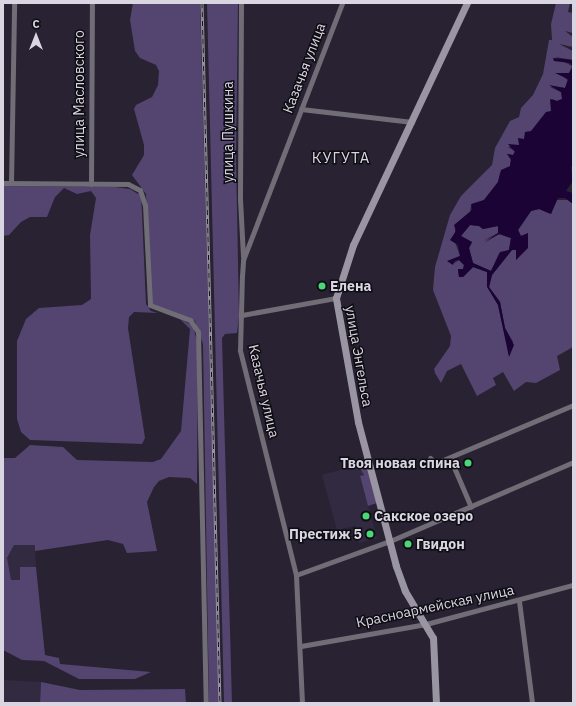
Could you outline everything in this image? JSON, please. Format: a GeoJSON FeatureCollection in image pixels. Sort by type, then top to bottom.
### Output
{"type":"FeatureCollection","features":[{"type":"Feature","properties":{"kind":"street"},"geometry":{"type":"LineString","coordinates":[[11,183],[14,3]]}},
{"type":"Feature","properties":{"kind":"street","name":"улица Масловского"},"geometry":{"type":"LineString","coordinates":[[91,184],[92,3]]}},
{"type":"Feature","properties":{"kind":"street","name":"улица Пушкина"},"geometry":{"type":"LineString","coordinates":[[241,3],[240,199],[243,260]]}},
{"type":"Feature","properties":{"kind":"street","name":"Казачья улица"},"geometry":{"type":"LineString","coordinates":[[302,703],[301,646],[296,575],[242,360],[243,260],[342,3]]}},
{"type":"Feature","properties":{"kind":"street","name":"улица Энгельса"},"geometry":{"type":"LineString","coordinates":[[436,703],[435,648],[426,624],[401,583],[348,379],[336,298],[348,256],[467,3]]}},
{"type":"Feature","properties":{"kind":"street"},"geometry":{"type":"LineString","coordinates":[[301,109],[412,122]]}},
{"type":"Feature","properties":{"kind":"street"},"geometry":{"type":"LineString","coordinates":[[3,183],[128,184],[143,193],[150,305],[190,320],[198,332],[206,703]]}},
{"type":"Feature","properties":{"kind":"street"},"geometry":{"type":"LineString","coordinates":[[242,315],[336,298]]}},
{"type":"Feature","properties":{"kind":"street"},"geometry":{"type":"LineString","coordinates":[[430,458],[434,464],[573,406]]}},
{"type":"Feature","properties":{"kind":"street"},"geometry":{"type":"LineString","coordinates":[[450,458],[471,507]]}},
{"type":"Feature","properties":{"kind":"street"},"geometry":{"type":"LineString","coordinates":[[296,575],[390,541],[573,462]]}},
{"type":"Feature","properties":{"kind":"street","name":"Красноармейская улица"},"geometry":{"type":"LineString","coordinates":[[301,646],[426,624],[573,585]]}},
{"type":"Feature","properties":{"kind":"street"},"geometry":{"type":"LineString","coordinates":[[519,600],[528,653],[532,703]]}},
{"type":"Feature","properties":{"kind":"shaded area"},"geometry":{"type":"Polygon","coordinates":[[[133,3],[200,3],[219,703],[209,703],[203,344],[195,321],[154,305],[151,301],[146,194],[132,175],[144,155],[144,145],[134,109],[136,105],[152,97],[158,85],[159,71],[156,65],[140,58],[135,51],[130,20],[133,3]]]}},
{"type":"Feature","properties":{"kind":"shaded area"},"geometry":{"type":"Polygon","coordinates":[[[207,3],[238,3],[236,156],[239,316],[237,333],[225,334],[222,338],[232,703],[224,703],[207,3]]]}},
{"type":"Feature","properties":{"kind":"shaded area"},"geometry":{"type":"Polygon","coordinates":[[[556,3],[570,3],[568,12],[573,13],[573,33],[565,31],[573,37],[573,47],[559,44],[573,51],[573,60],[555,57],[572,66],[569,73],[558,73],[569,81],[565,88],[550,87],[561,92],[563,99],[557,101],[552,99],[551,111],[524,139],[519,139],[519,145],[508,147],[515,151],[513,155],[507,154],[511,160],[510,167],[500,173],[498,182],[484,200],[471,206],[470,212],[455,225],[455,242],[460,256],[448,261],[453,264],[459,260],[464,265],[463,270],[458,270],[459,277],[463,277],[473,267],[487,272],[487,285],[498,305],[509,355],[513,342],[505,328],[500,302],[489,287],[492,275],[512,250],[516,250],[516,260],[528,245],[527,234],[521,236],[518,230],[531,211],[539,209],[551,214],[555,200],[568,200],[573,204],[573,347],[557,356],[560,370],[536,383],[526,382],[514,391],[503,372],[493,378],[496,385],[477,396],[461,364],[447,371],[441,383],[435,373],[434,369],[450,346],[451,336],[433,290],[435,267],[450,215],[461,196],[492,165],[495,148],[510,121],[519,117],[521,108],[533,95],[543,74],[549,40],[552,40],[551,24],[556,3]]]}},
{"type":"Feature","properties":{"kind":"shaded area"},"geometry":{"type":"Polygon","coordinates":[[[553,58],[573,60],[573,67],[570,63],[554,61],[553,58]]]}},
{"type":"Feature","properties":{"kind":"shaded area"},"geometry":{"type":"Polygon","coordinates":[[[573,67],[573,166],[571,167],[573,181],[566,191],[573,193],[573,204],[565,198],[558,198],[551,214],[539,209],[531,211],[518,230],[521,236],[528,233],[528,248],[516,260],[516,250],[512,250],[492,275],[489,287],[500,302],[505,328],[514,345],[509,357],[498,305],[487,287],[487,272],[473,267],[463,277],[459,277],[458,269],[463,269],[464,265],[459,260],[454,261],[453,265],[447,261],[460,256],[458,245],[450,240],[456,231],[454,225],[472,210],[471,204],[484,200],[498,182],[501,170],[510,166],[511,159],[507,154],[513,155],[515,152],[508,144],[519,145],[518,138],[524,139],[525,132],[531,131],[546,112],[551,111],[550,99],[557,101],[562,99],[561,92],[549,85],[565,88],[568,79],[555,73],[569,73],[573,67]],[[470,225],[461,236],[472,242],[469,248],[473,263],[491,271],[500,252],[509,250],[511,238],[499,234],[484,243],[498,233],[498,226],[483,229],[479,226],[470,225]]]}},
{"type":"Feature","properties":{"kind":"shaded area"},"geometry":{"type":"Polygon","coordinates":[[[3,186],[115,187],[130,189],[138,194],[141,191],[146,304],[151,311],[158,313],[134,312],[129,317],[128,328],[145,438],[142,444],[30,440],[21,432],[17,419],[17,341],[26,319],[39,308],[82,305],[91,299],[90,235],[96,198],[91,191],[77,194],[64,188],[55,197],[47,217],[30,217],[21,222],[9,235],[3,236],[3,186]]]}},
{"type":"Feature","properties":{"kind":"shaded area"},"geometry":{"type":"Polygon","coordinates":[[[470,225],[479,226],[483,229],[498,226],[498,233],[483,241],[500,234],[511,238],[509,250],[499,254],[491,271],[473,263],[469,248],[472,242],[461,236],[470,225]]]}},
{"type":"Feature","properties":{"kind":"shaded area"},"geometry":{"type":"Polygon","coordinates":[[[180,319],[190,324],[194,329],[198,347],[197,484],[190,478],[169,477],[159,481],[154,487],[147,502],[157,551],[127,553],[123,544],[108,540],[35,551],[35,545],[14,545],[7,558],[11,580],[20,580],[20,567],[36,567],[45,655],[59,658],[60,664],[151,672],[135,679],[79,679],[44,661],[22,660],[3,650],[3,458],[15,458],[30,445],[63,447],[77,460],[153,462],[161,459],[181,431],[190,329],[180,319]]]}},
{"type":"Feature","properties":{"kind":"shaded area"},"geometry":{"type":"Polygon","coordinates":[[[366,463],[377,503],[368,506],[360,476],[364,475],[358,465],[366,463]]]}},
{"type":"Feature","properties":{"kind":"shaded area"},"geometry":{"type":"Polygon","coordinates":[[[358,465],[364,475],[360,477],[377,538],[359,543],[355,526],[337,530],[322,475],[358,465]]]}},
{"type":"Feature","properties":{"kind":"shaded area"},"geometry":{"type":"Polygon","coordinates":[[[14,545],[35,545],[36,567],[20,567],[20,580],[11,580],[7,567],[7,558],[14,545]]]}},
{"type":"Feature","properties":{"kind":"shaded area"},"geometry":{"type":"Polygon","coordinates":[[[3,680],[41,682],[40,703],[3,703],[3,680]]]}},
{"type":"Feature","properties":{"kind":"shaded area"},"geometry":{"type":"Polygon","coordinates":[[[41,682],[80,690],[185,689],[186,703],[40,703],[41,682]]]}},
{"type":"Feature","properties":{"kind":"railway"},"geometry":{"type":"LineString","coordinates":[[202,3],[220,703]]}},
{"type":"Feature","properties":{"kind":"place","name":"Елена"},"geometry":{"type":"Point","coordinates":[322,286]}},
{"type":"Feature","properties":{"kind":"place","name":"Твоя новая спина"},"geometry":{"type":"Point","coordinates":[468,463]}},
{"type":"Feature","properties":{"kind":"place","name":"Сакское озеро"},"geometry":{"type":"Point","coordinates":[366,516]}},
{"type":"Feature","properties":{"kind":"place","name":"Престиж 5"},"geometry":{"type":"Point","coordinates":[370,534]}},
{"type":"Feature","properties":{"kind":"place","name":"Гвидон"},"geometry":{"type":"Point","coordinates":[408,544]}},
{"type":"Feature","properties":{"kind":"district","name":"КУГУТА"},"geometry":{"type":"Point","coordinates":[341,158]}}]}
